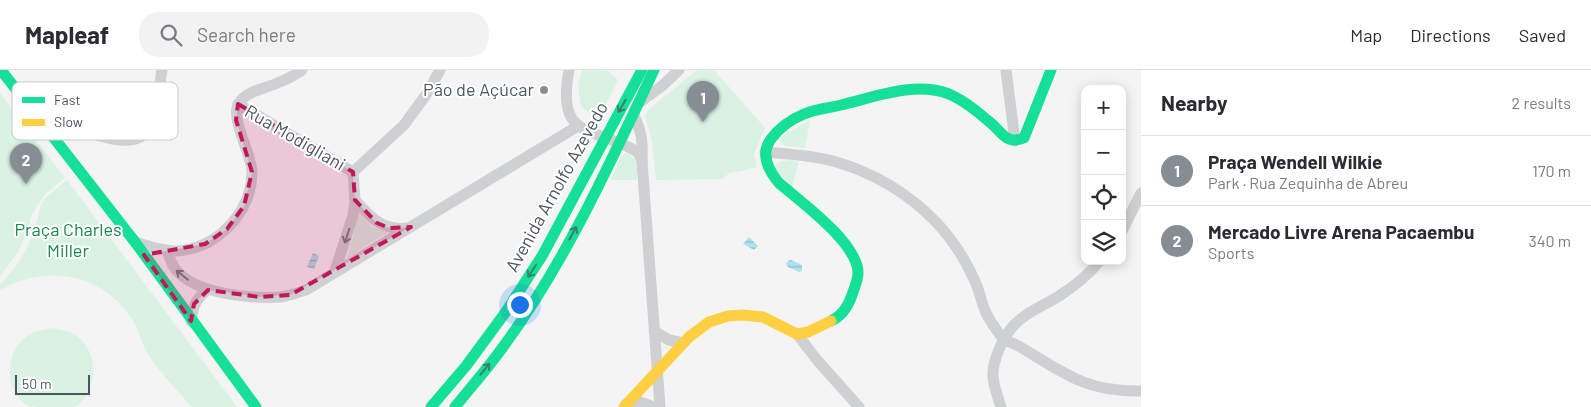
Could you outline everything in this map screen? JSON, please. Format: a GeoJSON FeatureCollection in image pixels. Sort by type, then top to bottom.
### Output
{"type":"FeatureCollection","features":[{"type":"Feature","properties":{"kind":"main road"},"geometry":{"type":"LineString","coordinates":[[0,70],[12,85]]}},
{"type":"Feature","properties":{"kind":"main road"},"geometry":{"type":"LineString","coordinates":[[625,406],[683,343],[704,325],[728,316],[763,317],[797,334],[808,332],[834,320],[842,314],[852,296],[858,273],[854,257],[841,238],[773,176],[766,166],[765,152],[769,142],[778,132],[804,114],[894,92],[921,90],[942,92],[973,107],[1008,139],[1016,141],[1024,138],[1028,130],[1051,70]]}},
{"type":"Feature","properties":{"kind":"main road","name":"Avenida Arnolfo Azevedo"},"geometry":{"type":"LineString","coordinates":[[455,407],[503,347],[542,288],[596,193],[634,115],[640,102],[646,72]]}},
{"type":"Feature","properties":{"kind":"main road","name":"Avenida Arnolfo Azevedo"},"geometry":{"type":"LineString","coordinates":[[431,407],[466,366],[505,313],[542,256],[605,136],[646,72]]}},
{"type":"Feature","properties":{"kind":"main road"},"geometry":{"type":"LineString","coordinates":[[55,140],[135,242],[191,321],[256,407]]}},
{"type":"Feature","properties":{"kind":"street"},"geometry":{"type":"LineString","coordinates":[[144,255],[167,250],[190,249],[217,237],[228,229],[244,206],[252,172],[249,154],[236,120],[238,104],[249,93],[281,82],[302,70]]}},
{"type":"Feature","properties":{"kind":"street"},"geometry":{"type":"LineString","coordinates":[[336,271],[349,232],[355,200],[353,172],[404,124],[428,92],[440,70]]}},
{"type":"Feature","properties":{"kind":"street"},"geometry":{"type":"LineString","coordinates":[[569,70],[566,93],[567,110],[571,118],[578,126],[605,136],[638,152],[642,162]]}},
{"type":"Feature","properties":{"kind":"street"},"geometry":{"type":"LineString","coordinates":[[640,102],[662,86],[679,70]]}},
{"type":"Feature","properties":{"kind":"street"},"geometry":{"type":"LineString","coordinates":[[1006,70],[1016,141]]}},
{"type":"Feature","properties":{"kind":"street","name":"Rua Modigliani"},"geometry":{"type":"LineString","coordinates":[[238,104],[353,172]]}},
{"type":"Feature","properties":{"kind":"street"},"geometry":{"type":"LineString","coordinates":[[634,115],[642,134],[642,162],[660,407]]}},
{"type":"Feature","properties":{"kind":"street"},"geometry":{"type":"LineString","coordinates":[[167,250],[171,264],[180,274],[198,286],[208,289],[260,297],[280,297],[306,290],[578,126]]}},
{"type":"Feature","properties":{"kind":"street"},"geometry":{"type":"LineString","coordinates":[[116,140],[131,140]]}},
{"type":"Feature","properties":{"kind":"street"},"geometry":{"type":"LineString","coordinates":[[765,152],[816,158],[854,167],[874,176],[912,200],[936,222],[956,247],[975,280],[988,316],[1005,340],[1021,347],[1062,373],[1082,382],[1103,389],[1125,392],[1141,391]]}},
{"type":"Feature","properties":{"kind":"street"},"geometry":{"type":"LineString","coordinates":[[1126,223],[1141,193]]}},
{"type":"Feature","properties":{"kind":"street"},"geometry":{"type":"LineString","coordinates":[[355,200],[377,223],[390,228],[411,227]]}},
{"type":"Feature","properties":{"kind":"street"},"geometry":{"type":"LineString","coordinates":[[135,242],[167,250]]}},
{"type":"Feature","properties":{"kind":"street"},"geometry":{"type":"LineString","coordinates":[[1002,407],[996,392],[993,376],[999,350],[1014,325],[1080,282],[1096,265]]}},
{"type":"Feature","properties":{"kind":"street"},"geometry":{"type":"LineString","coordinates":[[191,321],[194,304],[208,289]]}},
{"type":"Feature","properties":{"kind":"street"},"geometry":{"type":"LineString","coordinates":[[654,331],[669,340],[683,343]]}},
{"type":"Feature","properties":{"kind":"street"},"geometry":{"type":"LineString","coordinates":[[797,334],[817,360],[859,407]]}},
{"type":"Feature","properties":{"kind":"street"},"geometry":{"type":"LineString","coordinates":[[625,406],[640,402],[654,407]]}},
{"type":"Feature","properties":{"kind":"highlighted area"},"geometry":{"type":"Polygon","coordinates":[[[238,104],[353,172],[355,200],[377,223],[389,228],[411,227],[290,295],[260,297],[208,290],[194,304],[191,321],[144,255],[205,244],[227,229],[244,206],[252,172],[236,120],[238,104]]]}},
{"type":"Feature","properties":{"kind":"green space"},"geometry":{"type":"Polygon","coordinates":[[[582,70],[607,70],[618,80],[598,119],[581,107],[578,85],[582,70]]]}},
{"type":"Feature","properties":{"kind":"green space"},"geometry":{"type":"Polygon","coordinates":[[[697,70],[714,70],[765,128],[754,154],[757,167],[729,173],[723,179],[656,180],[652,142],[645,116],[649,109],[697,70]]]}},
{"type":"Feature","properties":{"kind":"green space"},"geometry":{"type":"Polygon","coordinates":[[[0,93],[12,109],[12,140],[36,140],[65,178],[45,194],[32,214],[28,231],[18,252],[0,276],[0,93]]]}},
{"type":"Feature","properties":{"kind":"green space"},"geometry":{"type":"Polygon","coordinates":[[[810,120],[805,148],[785,146],[780,142],[783,135],[810,120]]]}},
{"type":"Feature","properties":{"kind":"green space"},"geometry":{"type":"Polygon","coordinates":[[[626,153],[635,160],[637,180],[611,180],[621,156],[626,153]]]}},
{"type":"Feature","properties":{"kind":"green space"},"geometry":{"type":"Polygon","coordinates":[[[792,160],[799,162],[792,187],[775,169],[777,163],[792,160]]]}},
{"type":"Feature","properties":{"kind":"green space","name":"Praça Charles Miller"},"geometry":{"type":"Polygon","coordinates":[[[67,180],[237,407],[192,407],[153,361],[132,319],[119,303],[105,291],[89,283],[55,276],[37,277],[18,282],[0,290],[0,285],[16,266],[27,248],[44,199],[67,180]]]}},
{"type":"Feature","properties":{"kind":"green space"},"geometry":{"type":"Polygon","coordinates":[[[359,213],[371,226],[388,233],[371,242],[347,259],[359,213]]]}},
{"type":"Feature","properties":{"kind":"green space"},"geometry":{"type":"Polygon","coordinates":[[[52,328],[76,335],[83,342],[92,358],[93,377],[91,387],[82,401],[72,407],[29,405],[22,402],[12,386],[10,367],[16,349],[28,335],[52,328]]]}},
{"type":"Feature","properties":{"kind":"water"},"geometry":{"type":"Polygon","coordinates":[[[749,237],[758,246],[754,250],[743,244],[749,237]]]}},
{"type":"Feature","properties":{"kind":"water"},"geometry":{"type":"Polygon","coordinates":[[[313,253],[319,256],[314,269],[307,267],[313,253]]]}},
{"type":"Feature","properties":{"kind":"water"},"geometry":{"type":"Polygon","coordinates":[[[791,260],[802,265],[802,271],[799,272],[788,267],[786,264],[791,260]]]}},
{"type":"Feature","properties":{"kind":"traffic: fast"},"geometry":{"type":"LineString","coordinates":[[1,70],[12,84]]}},
{"type":"Feature","properties":{"kind":"traffic: fast"},"geometry":{"type":"LineString","coordinates":[[431,407],[466,366],[505,313],[542,256],[642,70]]}},
{"type":"Feature","properties":{"kind":"traffic: fast"},"geometry":{"type":"LineString","coordinates":[[455,407],[503,347],[546,282],[585,213],[654,70]]}},
{"type":"Feature","properties":{"kind":"traffic: fast"},"geometry":{"type":"LineString","coordinates":[[831,321],[841,314],[850,299],[858,276],[856,261],[839,236],[779,183],[772,173],[767,162],[766,150],[774,135],[790,121],[809,112],[895,92],[923,89],[936,90],[955,97],[977,112],[1007,138],[1019,140],[1024,138],[1051,70]]}},
{"type":"Feature","properties":{"kind":"traffic: fast"},"geometry":{"type":"LineString","coordinates":[[56,140],[135,242],[256,407]]}},
{"type":"Feature","properties":{"kind":"traffic: slow"},"geometry":{"type":"LineString","coordinates":[[624,407],[689,337],[709,322],[728,316],[763,317],[797,334],[808,332],[831,321]]}},
{"type":"Feature","properties":{"kind":"place","name":"Pão de Açúcar"},"geometry":{"type":"Point","coordinates":[544,90]}},
{"type":"Feature","properties":{"kind":"place","name":"Praça Wendell Wilkie"},"geometry":{"type":"Point","coordinates":[703,122]}},
{"type":"Feature","properties":{"kind":"place","name":"Mercado Livre Arena Pacaembu"},"geometry":{"type":"Point","coordinates":[26,184]}}]}
